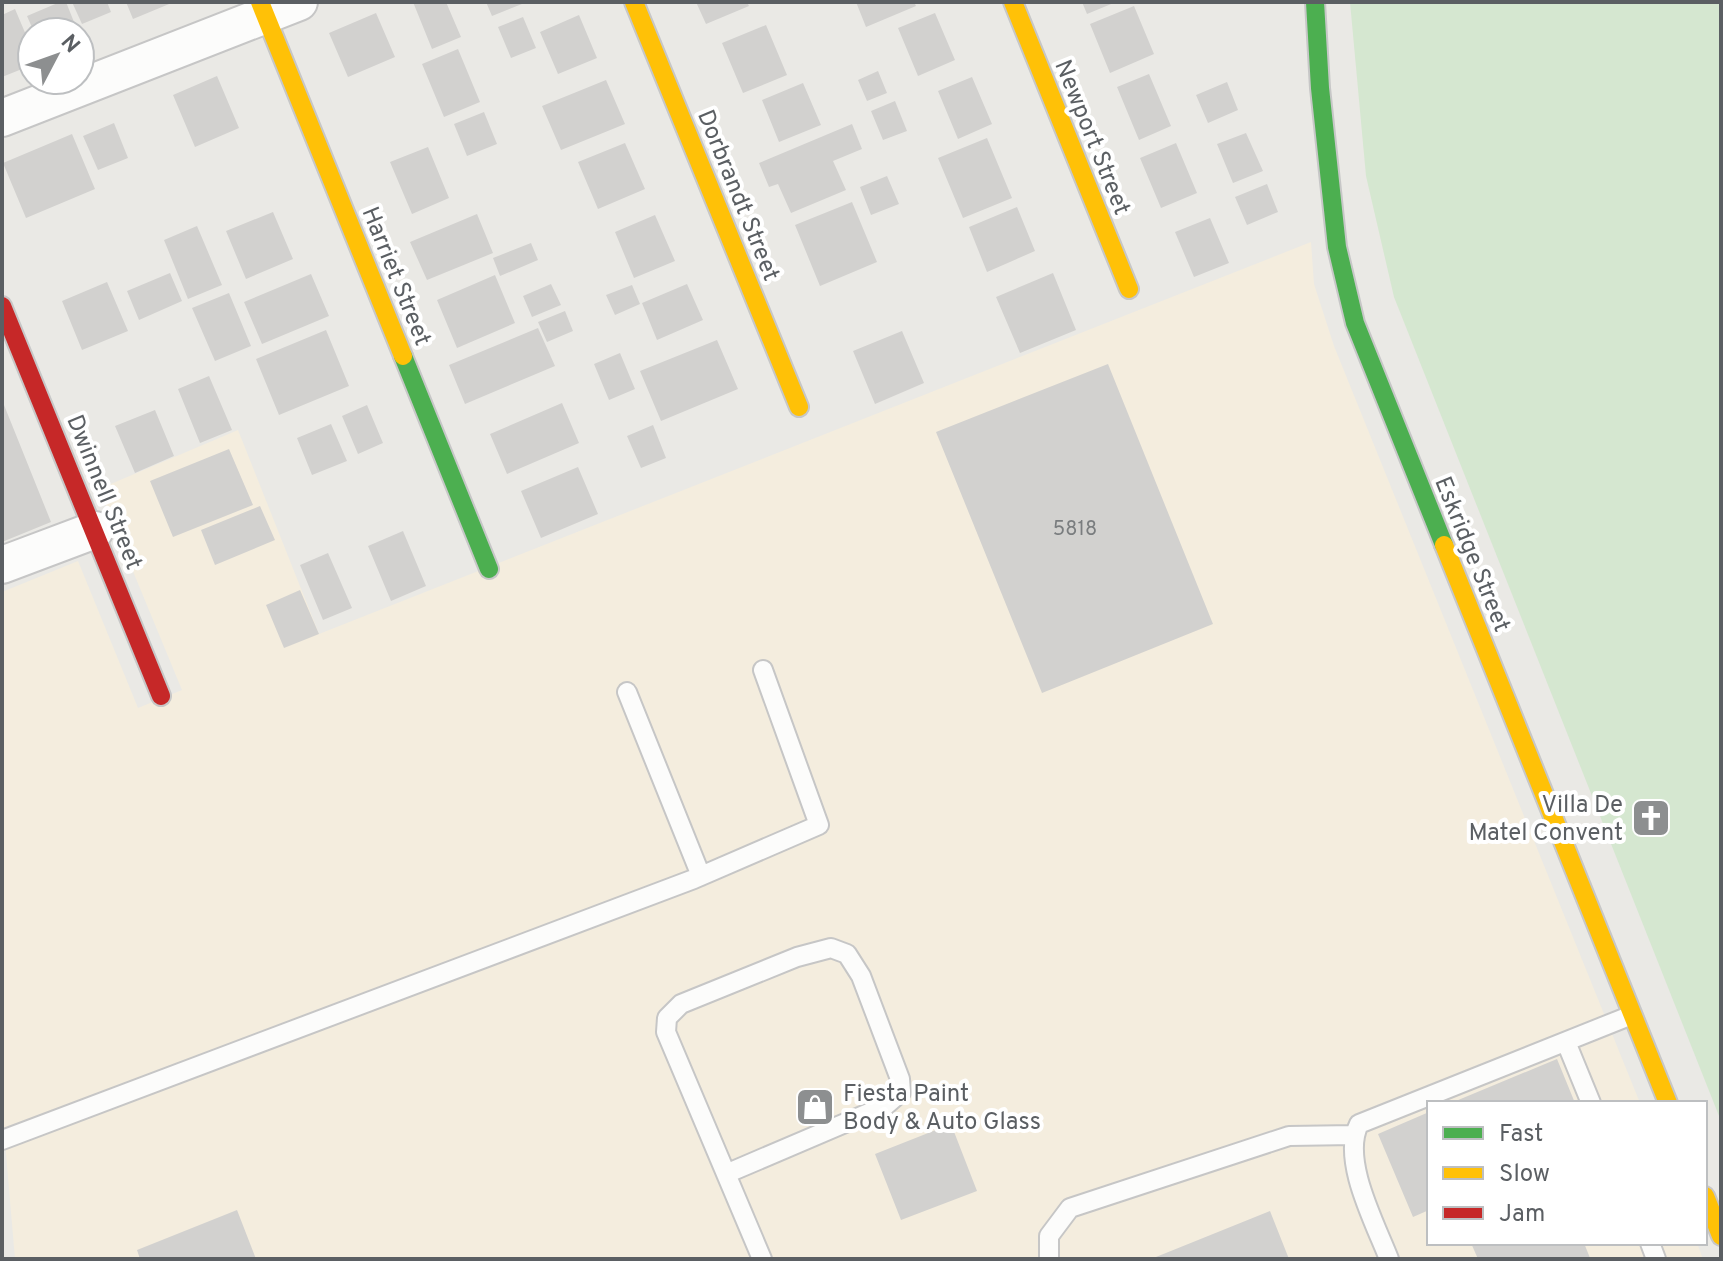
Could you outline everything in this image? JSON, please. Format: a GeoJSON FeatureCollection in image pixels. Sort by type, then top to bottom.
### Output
{"type":"FeatureCollection","features":[{"type":"Feature","properties":{"kind":"street"},"geometry":{"type":"LineString","coordinates":[[2,118],[263,8],[299,2]]}},
{"type":"Feature","properties":{"kind":"street","name":"Dorbrandt Street"},"geometry":{"type":"LineString","coordinates":[[634,2],[799,407]]}},
{"type":"Feature","properties":{"kind":"street","name":"Newport Street"},"geometry":{"type":"LineString","coordinates":[[1013,2],[1129,289]]}},
{"type":"Feature","properties":{"kind":"street","name":"Eskridge Street"},"geometry":{"type":"LineString","coordinates":[[1315,2],[1320,88],[1337,247],[1355,323],[1667,1101]]}},
{"type":"Feature","properties":{"kind":"street","name":"Harriet Street"},"geometry":{"type":"LineString","coordinates":[[263,8],[489,569]]}},
{"type":"Feature","properties":{"kind":"street","name":"Dwinnell Street"},"geometry":{"type":"LineString","coordinates":[[2,306],[161,696]]}},
{"type":"Feature","properties":{"kind":"street"},"geometry":{"type":"LineString","coordinates":[[2,565],[95,530]]}},
{"type":"Feature","properties":{"kind":"street"},"geometry":{"type":"LineString","coordinates":[[1707,1201],[1721,1236]]}},
{"type":"Feature","properties":{"kind":"lane"},"geometry":{"type":"LineString","coordinates":[[2,1140],[701,876],[819,825],[763,670]]}},
{"type":"Feature","properties":{"kind":"lane"},"geometry":{"type":"LineString","coordinates":[[627,692],[701,876]]}},
{"type":"Feature","properties":{"kind":"lane"},"geometry":{"type":"LineString","coordinates":[[728,1173],[885,1106],[901,1092],[900,1079],[861,976],[847,954],[831,948],[797,957],[681,1004],[667,1018],[666,1032],[762,1259]]}},
{"type":"Feature","properties":{"kind":"lane"},"geometry":{"type":"LineString","coordinates":[[1389,1259],[1353,1163],[1354,1135],[1359,1124],[1632,1015]]}},
{"type":"Feature","properties":{"kind":"lane"},"geometry":{"type":"LineString","coordinates":[[1566,1042],[1590,1101]]}},
{"type":"Feature","properties":{"kind":"lane"},"geometry":{"type":"LineString","coordinates":[[1049,1259],[1049,1236],[1070,1208],[1289,1136],[1354,1135]]}},
{"type":"Feature","properties":{"kind":"shaded area"},"geometry":{"type":"Polygon","coordinates":[[[1311,242],[1314,284],[1334,346],[1639,1101],[1427,1101],[1427,1245],[1698,1245],[1703,1259],[15,1259],[2,1107],[2,592],[78,561],[138,708],[182,690],[99,489],[238,430],[319,634],[1311,242]]]}},
{"type":"Feature","properties":{"kind":"green space","name":"Villa De Matel Convent"},"geometry":{"type":"Polygon","coordinates":[[[1350,2],[1721,2],[1721,1121],[1394,297],[1366,176],[1350,2]]]}},
{"type":"Feature","properties":{"kind":"building"},"geometry":{"type":"Polygon","coordinates":[[[66,2],[72,16],[27,16],[66,2]]]}},
{"type":"Feature","properties":{"kind":"building"},"geometry":{"type":"Polygon","coordinates":[[[72,2],[107,2],[111,12],[96,18],[78,16],[72,2]]]}},
{"type":"Feature","properties":{"kind":"building"},"geometry":{"type":"Polygon","coordinates":[[[126,2],[174,2],[133,19],[126,2]]]}},
{"type":"Feature","properties":{"kind":"building"},"geometry":{"type":"Polygon","coordinates":[[[413,2],[446,2],[461,37],[432,49],[413,2]]]}},
{"type":"Feature","properties":{"kind":"building"},"geometry":{"type":"Polygon","coordinates":[[[486,2],[527,2],[492,16],[486,2]]]}},
{"type":"Feature","properties":{"kind":"building"},"geometry":{"type":"Polygon","coordinates":[[[696,2],[747,2],[749,6],[706,24],[696,2]]]}},
{"type":"Feature","properties":{"kind":"building"},"geometry":{"type":"Polygon","coordinates":[[[856,2],[914,2],[916,6],[866,27],[856,2]]]}},
{"type":"Feature","properties":{"kind":"building"},"geometry":{"type":"Polygon","coordinates":[[[1082,2],[1116,2],[1087,14],[1082,2]]]}},
{"type":"Feature","properties":{"kind":"building"},"geometry":{"type":"Polygon","coordinates":[[[1134,6],[1154,54],[1110,73],[1090,24],[1134,6]]]}},
{"type":"Feature","properties":{"kind":"building"},"geometry":{"type":"Polygon","coordinates":[[[15,9],[18,16],[16,71],[2,77],[2,15],[15,9]]]}},
{"type":"Feature","properties":{"kind":"building"},"geometry":{"type":"Polygon","coordinates":[[[376,13],[395,57],[348,77],[329,33],[376,13]]]}},
{"type":"Feature","properties":{"kind":"building"},"geometry":{"type":"Polygon","coordinates":[[[935,13],[955,60],[918,76],[898,28],[935,13]]]}},
{"type":"Feature","properties":{"kind":"building"},"geometry":{"type":"Polygon","coordinates":[[[579,15],[597,58],[558,74],[540,32],[579,15]]]}},
{"type":"Feature","properties":{"kind":"building"},"geometry":{"type":"Polygon","coordinates":[[[523,17],[536,48],[511,58],[498,27],[523,17]]]}},
{"type":"Feature","properties":{"kind":"building"},"geometry":{"type":"Polygon","coordinates":[[[766,25],[787,75],[743,93],[722,43],[766,25]]]}},
{"type":"Feature","properties":{"kind":"building"},"geometry":{"type":"Polygon","coordinates":[[[458,49],[480,102],[444,117],[422,64],[458,49]]]}},
{"type":"Feature","properties":{"kind":"building"},"geometry":{"type":"Polygon","coordinates":[[[878,71],[887,93],[867,101],[858,80],[878,71]]]}},
{"type":"Feature","properties":{"kind":"building"},"geometry":{"type":"Polygon","coordinates":[[[1149,74],[1171,126],[1139,140],[1117,87],[1149,74]]]}},
{"type":"Feature","properties":{"kind":"building"},"geometry":{"type":"Polygon","coordinates":[[[217,76],[239,128],[195,147],[173,95],[217,76]]]}},
{"type":"Feature","properties":{"kind":"building"},"geometry":{"type":"Polygon","coordinates":[[[972,77],[992,124],[958,139],[938,91],[972,77]]]}},
{"type":"Feature","properties":{"kind":"building"},"geometry":{"type":"Polygon","coordinates":[[[606,80],[625,124],[561,150],[542,106],[606,80]]]}},
{"type":"Feature","properties":{"kind":"building"},"geometry":{"type":"Polygon","coordinates":[[[1227,82],[1238,110],[1208,123],[1196,95],[1227,82]]]}},
{"type":"Feature","properties":{"kind":"building"},"geometry":{"type":"Polygon","coordinates":[[[803,83],[821,125],[779,142],[762,100],[803,83]]]}},
{"type":"Feature","properties":{"kind":"building"},"geometry":{"type":"Polygon","coordinates":[[[895,101],[907,131],[883,140],[871,111],[895,101]]]}},
{"type":"Feature","properties":{"kind":"building"},"geometry":{"type":"Polygon","coordinates":[[[484,112],[497,144],[467,156],[454,124],[484,112]]]}},
{"type":"Feature","properties":{"kind":"building"},"geometry":{"type":"Polygon","coordinates":[[[114,123],[128,158],[98,170],[83,136],[114,123]]]}},
{"type":"Feature","properties":{"kind":"building"},"geometry":{"type":"Polygon","coordinates":[[[852,124],[862,149],[833,161],[846,190],[791,213],[778,184],[769,187],[759,163],[852,124]]]}},
{"type":"Feature","properties":{"kind":"building"},"geometry":{"type":"Polygon","coordinates":[[[1246,133],[1263,171],[1233,183],[1217,144],[1246,133]]]}},
{"type":"Feature","properties":{"kind":"building"},"geometry":{"type":"Polygon","coordinates":[[[72,134],[95,189],[26,218],[3,163],[72,134]]]}},
{"type":"Feature","properties":{"kind":"building"},"geometry":{"type":"Polygon","coordinates":[[[987,138],[1012,198],[963,218],[938,158],[987,138]]]}},
{"type":"Feature","properties":{"kind":"building"},"geometry":{"type":"Polygon","coordinates":[[[625,143],[645,189],[598,209],[578,162],[625,143]]]}},
{"type":"Feature","properties":{"kind":"building"},"geometry":{"type":"Polygon","coordinates":[[[1176,143],[1197,193],[1161,208],[1140,158],[1176,143]]]}},
{"type":"Feature","properties":{"kind":"building"},"geometry":{"type":"Polygon","coordinates":[[[428,147],[449,198],[412,214],[390,162],[428,147]]]}},
{"type":"Feature","properties":{"kind":"building"},"geometry":{"type":"Polygon","coordinates":[[[887,176],[899,204],[871,215],[860,187],[887,176]]]}},
{"type":"Feature","properties":{"kind":"building"},"geometry":{"type":"Polygon","coordinates":[[[1267,184],[1278,212],[1247,225],[1235,197],[1267,184]]]}},
{"type":"Feature","properties":{"kind":"building"},"geometry":{"type":"Polygon","coordinates":[[[852,202],[877,262],[820,286],[795,225],[852,202]]]}},
{"type":"Feature","properties":{"kind":"building"},"geometry":{"type":"Polygon","coordinates":[[[1017,207],[1035,251],[987,272],[969,227],[1017,207]]]}},
{"type":"Feature","properties":{"kind":"building"},"geometry":{"type":"Polygon","coordinates":[[[273,212],[293,259],[246,279],[226,231],[273,212]]]}},
{"type":"Feature","properties":{"kind":"building"},"geometry":{"type":"Polygon","coordinates":[[[477,214],[493,253],[427,280],[410,242],[477,214]]]}},
{"type":"Feature","properties":{"kind":"building"},"geometry":{"type":"Polygon","coordinates":[[[655,215],[675,261],[634,278],[615,232],[655,215]]]}},
{"type":"Feature","properties":{"kind":"building"},"geometry":{"type":"Polygon","coordinates":[[[1210,218],[1229,263],[1194,277],[1175,232],[1210,218]]]}},
{"type":"Feature","properties":{"kind":"building"},"geometry":{"type":"Polygon","coordinates":[[[197,226],[222,285],[188,299],[164,240],[197,226]]]}},
{"type":"Feature","properties":{"kind":"building"},"geometry":{"type":"Polygon","coordinates":[[[531,243],[538,260],[500,276],[493,258],[531,243]]]}},
{"type":"Feature","properties":{"kind":"building"},"geometry":{"type":"Polygon","coordinates":[[[170,273],[182,301],[139,320],[127,291],[170,273]]]}},
{"type":"Feature","properties":{"kind":"building"},"geometry":{"type":"Polygon","coordinates":[[[1053,273],[1076,330],[1020,353],[996,297],[1053,273]]]}},
{"type":"Feature","properties":{"kind":"building"},"geometry":{"type":"Polygon","coordinates":[[[311,274],[329,316],[262,344],[244,302],[311,274]]]}},
{"type":"Feature","properties":{"kind":"building"},"geometry":{"type":"Polygon","coordinates":[[[495,275],[515,323],[457,348],[437,300],[495,275]]]}},
{"type":"Feature","properties":{"kind":"building"},"geometry":{"type":"Polygon","coordinates":[[[107,282],[128,331],[82,350],[62,301],[107,282]]]}},
{"type":"Feature","properties":{"kind":"building"},"geometry":{"type":"Polygon","coordinates":[[[551,284],[561,305],[532,317],[523,296],[551,284]]]}},
{"type":"Feature","properties":{"kind":"building"},"geometry":{"type":"Polygon","coordinates":[[[687,284],[703,320],[657,340],[642,303],[687,284]]]}},
{"type":"Feature","properties":{"kind":"building"},"geometry":{"type":"Polygon","coordinates":[[[632,285],[640,304],[615,315],[606,295],[632,285]]]}},
{"type":"Feature","properties":{"kind":"building"},"geometry":{"type":"Polygon","coordinates":[[[229,293],[251,346],[215,361],[192,308],[229,293]]]}},
{"type":"Feature","properties":{"kind":"building"},"geometry":{"type":"Polygon","coordinates":[[[565,311],[573,331],[547,342],[538,322],[565,311]]]}},
{"type":"Feature","properties":{"kind":"building"},"geometry":{"type":"Polygon","coordinates":[[[538,328],[555,366],[465,404],[449,365],[538,328]]]}},
{"type":"Feature","properties":{"kind":"building"},"geometry":{"type":"Polygon","coordinates":[[[326,330],[349,386],[279,415],[256,359],[326,330]]]}},
{"type":"Feature","properties":{"kind":"building"},"geometry":{"type":"Polygon","coordinates":[[[902,331],[924,383],[875,404],[853,351],[902,331]]]}},
{"type":"Feature","properties":{"kind":"building"},"geometry":{"type":"Polygon","coordinates":[[[717,340],[738,389],[661,421],[640,371],[717,340]]]}},
{"type":"Feature","properties":{"kind":"building"},"geometry":{"type":"Polygon","coordinates":[[[620,353],[635,389],[609,400],[594,364],[620,353]]]}},
{"type":"Feature","properties":{"kind":"building"},"geometry":{"type":"Polygon","coordinates":[[[1108,364],[1213,624],[1042,693],[936,432],[1108,364]]]}},
{"type":"Feature","properties":{"kind":"building"},"geometry":{"type":"Polygon","coordinates":[[[209,376],[232,430],[200,443],[178,389],[209,376]]]}},
{"type":"Feature","properties":{"kind":"building"},"geometry":{"type":"Polygon","coordinates":[[[2,400],[51,522],[2,542],[2,400]]]}},
{"type":"Feature","properties":{"kind":"building"},"geometry":{"type":"Polygon","coordinates":[[[562,403],[579,443],[507,474],[490,434],[562,403]]]}},
{"type":"Feature","properties":{"kind":"building"},"geometry":{"type":"Polygon","coordinates":[[[367,405],[383,443],[358,454],[342,416],[367,405]]]}},
{"type":"Feature","properties":{"kind":"building"},"geometry":{"type":"Polygon","coordinates":[[[155,410],[174,456],[135,473],[115,426],[155,410]]]}},
{"type":"Feature","properties":{"kind":"building"},"geometry":{"type":"Polygon","coordinates":[[[331,424],[347,461],[312,475],[297,438],[331,424]]]}},
{"type":"Feature","properties":{"kind":"building"},"geometry":{"type":"Polygon","coordinates":[[[653,425],[666,458],[641,468],[627,436],[653,425]]]}},
{"type":"Feature","properties":{"kind":"building"},"geometry":{"type":"Polygon","coordinates":[[[229,449],[253,505],[173,537],[150,481],[229,449]]]}},
{"type":"Feature","properties":{"kind":"building"},"geometry":{"type":"Polygon","coordinates":[[[578,467],[598,514],[541,538],[521,491],[578,467]]]}},
{"type":"Feature","properties":{"kind":"building"},"geometry":{"type":"Polygon","coordinates":[[[260,506],[275,540],[215,565],[201,530],[260,506]]]}},
{"type":"Feature","properties":{"kind":"building"},"geometry":{"type":"Polygon","coordinates":[[[403,531],[426,586],[391,601],[368,546],[403,531]]]}},
{"type":"Feature","properties":{"kind":"building"},"geometry":{"type":"Polygon","coordinates":[[[328,553],[352,608],[323,620],[300,565],[328,553]]]}},
{"type":"Feature","properties":{"kind":"building"},"geometry":{"type":"Polygon","coordinates":[[[300,590],[319,634],[284,648],[266,605],[300,590]]]}},
{"type":"Feature","properties":{"kind":"building"},"geometry":{"type":"Polygon","coordinates":[[[1557,1059],[1574,1101],[1456,1101],[1557,1059]]]}},
{"type":"Feature","properties":{"kind":"building"},"geometry":{"type":"Polygon","coordinates":[[[1427,1113],[1427,1211],[1413,1217],[1378,1134],[1427,1113]]]}},
{"type":"Feature","properties":{"kind":"building"},"geometry":{"type":"Polygon","coordinates":[[[951,1124],[977,1191],[901,1220],[875,1154],[951,1124]]]}},
{"type":"Feature","properties":{"kind":"building"},"geometry":{"type":"Polygon","coordinates":[[[237,1210],[256,1259],[140,1259],[137,1250],[237,1210]]]}},
{"type":"Feature","properties":{"kind":"building"},"geometry":{"type":"Polygon","coordinates":[[[1270,1211],[1289,1259],[1151,1259],[1270,1211]]]}},
{"type":"Feature","properties":{"kind":"building"},"geometry":{"type":"Polygon","coordinates":[[[1472,1245],[1585,1245],[1590,1258],[1478,1259],[1472,1245]]]}},
{"type":"Feature","properties":{"kind":"traffic: fast"},"geometry":{"type":"LineString","coordinates":[[1315,2],[1320,88],[1337,247],[1355,323],[1444,545]]}},
{"type":"Feature","properties":{"kind":"traffic: fast"},"geometry":{"type":"LineString","coordinates":[[403,356],[489,569]]}},
{"type":"Feature","properties":{"kind":"traffic: slow"},"geometry":{"type":"LineString","coordinates":[[260,2],[403,356]]}},
{"type":"Feature","properties":{"kind":"traffic: slow"},"geometry":{"type":"LineString","coordinates":[[634,2],[799,407]]}},
{"type":"Feature","properties":{"kind":"traffic: slow"},"geometry":{"type":"LineString","coordinates":[[1013,2],[1129,289]]}},
{"type":"Feature","properties":{"kind":"traffic: slow"},"geometry":{"type":"LineString","coordinates":[[1444,545],[1667,1101]]}},
{"type":"Feature","properties":{"kind":"traffic: slow"},"geometry":{"type":"LineString","coordinates":[[1707,1201],[1721,1236]]}},
{"type":"Feature","properties":{"kind":"traffic: jam"},"geometry":{"type":"LineString","coordinates":[[2,306],[161,696]]}},
{"type":"Feature","properties":{"kind":"place","name":"Villa De Matel Convent"},"geometry":{"type":"Point","coordinates":[1651,818]}},
{"type":"Feature","properties":{"kind":"place","name":"Fiesta Paint Body & Auto Glass"},"geometry":{"type":"Point","coordinates":[815,1107]}}]}
